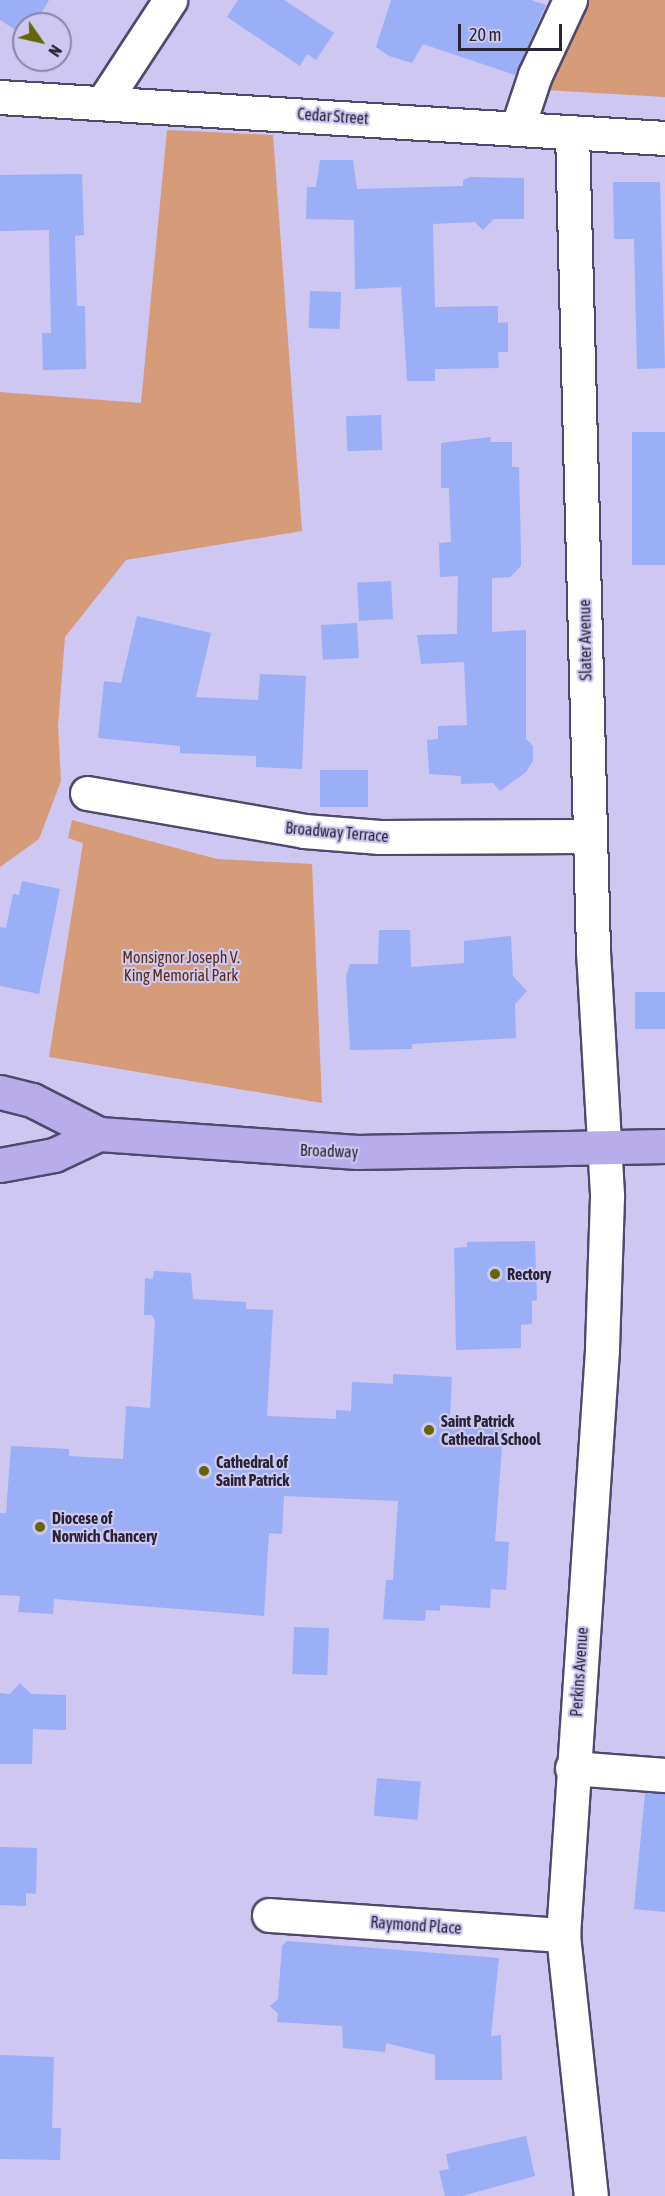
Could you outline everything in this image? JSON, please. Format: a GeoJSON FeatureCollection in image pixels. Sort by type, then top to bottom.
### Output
{"type":"FeatureCollection","features":[{"type":"Feature","properties":{"kind":"main road"},"geometry":{"type":"LineString","coordinates":[[0,1092],[32,1100],[99,1134]]}},
{"type":"Feature","properties":{"kind":"main road","name":"Broadway"},"geometry":{"type":"LineString","coordinates":[[0,1165],[54,1155],[99,1134],[357,1152],[665,1146]]}},
{"type":"Feature","properties":{"kind":"street"},"geometry":{"type":"LineString","coordinates":[[104,102],[170,0]]}},
{"type":"Feature","properties":{"kind":"street"},"geometry":{"type":"LineString","coordinates":[[517,129],[535,75],[570,0]]}},
{"type":"Feature","properties":{"kind":"street","name":"Cedar Street"},"geometry":{"type":"LineString","coordinates":[[0,97],[665,138]]}},
{"type":"Feature","properties":{"kind":"street","name":"Slater Avenue"},"geometry":{"type":"LineString","coordinates":[[572,132],[590,836],[604,1147]]}},
{"type":"Feature","properties":{"kind":"street","name":"Broadway Terrace"},"geometry":{"type":"LineString","coordinates":[[87,793],[304,831],[380,837],[590,836]]}},
{"type":"Feature","properties":{"kind":"street","name":"Perkins Avenue"},"geometry":{"type":"LineString","coordinates":[[591,2196],[563,1935],[572,1768],[605,1298],[604,1147]]}},
{"type":"Feature","properties":{"kind":"street"},"geometry":{"type":"LineString","coordinates":[[572,1768],[665,1775]]}},
{"type":"Feature","properties":{"kind":"street","name":"Raymond Place"},"geometry":{"type":"LineString","coordinates":[[269,1915],[563,1935]]}},
{"type":"Feature","properties":{"kind":"green space"},"geometry":{"type":"Polygon","coordinates":[[[582,0],[665,0],[665,97],[528,89],[582,0]]]}},
{"type":"Feature","properties":{"kind":"green space"},"geometry":{"type":"Polygon","coordinates":[[[167,130],[273,135],[302,531],[126,560],[65,637],[58,726],[61,781],[39,839],[0,867],[0,392],[141,403],[167,130]]]}},
{"type":"Feature","properties":{"kind":"green space","name":"Monsignor Joseph V. King Memorial Park"},"geometry":{"type":"Polygon","coordinates":[[[72,820],[217,859],[312,864],[322,1103],[49,1057],[83,843],[68,838],[72,820]]]}},
{"type":"Feature","properties":{"kind":"building"},"geometry":{"type":"Polygon","coordinates":[[[0,0],[49,0],[42,12],[12,12],[12,28],[0,20],[0,0]]]}},
{"type":"Feature","properties":{"kind":"building"},"geometry":{"type":"Polygon","coordinates":[[[238,0],[284,0],[334,33],[316,60],[307,54],[300,66],[227,17],[238,0]]]}},
{"type":"Feature","properties":{"kind":"building"},"geometry":{"type":"Polygon","coordinates":[[[391,0],[531,0],[546,5],[515,75],[423,44],[412,63],[389,56],[376,47],[391,0]]]}},
{"type":"Feature","properties":{"kind":"building"},"geometry":{"type":"Polygon","coordinates":[[[320,160],[353,160],[357,189],[463,186],[463,180],[471,177],[524,178],[524,219],[494,219],[483,230],[475,222],[433,224],[435,307],[498,306],[498,323],[508,322],[508,352],[498,352],[499,368],[435,369],[435,381],[407,381],[401,287],[355,289],[354,220],[306,219],[307,187],[316,187],[320,160]]]}},
{"type":"Feature","properties":{"kind":"building"},"geometry":{"type":"Polygon","coordinates":[[[82,174],[84,235],[75,236],[77,306],[85,306],[86,369],[43,370],[42,333],[51,333],[49,230],[0,231],[0,175],[82,174]]]}},
{"type":"Feature","properties":{"kind":"building"},"geometry":{"type":"Polygon","coordinates":[[[613,182],[660,182],[665,368],[637,369],[634,239],[614,239],[613,182]]]}},
{"type":"Feature","properties":{"kind":"building"},"geometry":{"type":"Polygon","coordinates":[[[310,291],[341,292],[340,329],[309,328],[310,291]]]}},
{"type":"Feature","properties":{"kind":"building"},"geometry":{"type":"Polygon","coordinates":[[[381,415],[382,450],[347,451],[346,416],[381,415]]]}},
{"type":"Feature","properties":{"kind":"building"},"geometry":{"type":"Polygon","coordinates":[[[632,432],[665,432],[665,565],[632,565],[632,432]]]}},
{"type":"Feature","properties":{"kind":"building"},"geometry":{"type":"Polygon","coordinates":[[[491,437],[490,442],[512,442],[512,467],[519,467],[521,551],[521,566],[510,577],[492,578],[492,632],[526,630],[526,739],[533,746],[533,761],[526,772],[500,791],[493,783],[461,784],[461,776],[429,774],[427,740],[438,739],[438,726],[467,725],[464,662],[421,664],[417,635],[457,634],[458,576],[440,577],[439,543],[451,542],[449,488],[441,488],[441,443],[491,437]]]}},
{"type":"Feature","properties":{"kind":"building"},"geometry":{"type":"Polygon","coordinates":[[[391,581],[393,619],[359,621],[357,583],[391,581]]]}},
{"type":"Feature","properties":{"kind":"building"},"geometry":{"type":"Polygon","coordinates":[[[137,616],[211,633],[196,697],[258,700],[260,674],[306,676],[302,769],[256,767],[256,756],[180,753],[180,746],[98,738],[104,681],[121,683],[137,616]]]}},
{"type":"Feature","properties":{"kind":"building"},"geometry":{"type":"Polygon","coordinates":[[[357,623],[359,658],[323,660],[321,625],[357,623]]]}},
{"type":"Feature","properties":{"kind":"building"},"geometry":{"type":"Polygon","coordinates":[[[320,770],[368,770],[368,807],[320,807],[320,770]]]}},
{"type":"Feature","properties":{"kind":"building"},"geometry":{"type":"Polygon","coordinates":[[[22,881],[60,889],[39,994],[0,986],[0,927],[6,928],[13,894],[19,895],[22,881]]]}},
{"type":"Feature","properties":{"kind":"building"},"geometry":{"type":"Polygon","coordinates":[[[379,930],[410,930],[411,967],[464,963],[464,941],[511,936],[513,976],[527,991],[515,1004],[516,1038],[412,1044],[412,1049],[350,1050],[346,976],[350,964],[378,964],[379,930]]]}},
{"type":"Feature","properties":{"kind":"building"},"geometry":{"type":"Polygon","coordinates":[[[635,992],[665,992],[665,1029],[635,1029],[635,992]]]}},
{"type":"Feature","properties":{"kind":"building","name":"Rectory"},"geometry":{"type":"Polygon","coordinates":[[[535,1241],[537,1300],[532,1301],[532,1324],[521,1325],[521,1348],[456,1350],[454,1248],[467,1247],[467,1242],[535,1241]]]}},
{"type":"Feature","properties":{"kind":"building"},"geometry":{"type":"Polygon","coordinates":[[[154,1271],[191,1273],[193,1299],[246,1302],[246,1309],[273,1310],[267,1416],[336,1419],[336,1410],[351,1411],[352,1382],[393,1384],[393,1374],[452,1377],[450,1416],[504,1419],[495,1541],[509,1542],[507,1577],[506,1590],[491,1589],[490,1608],[440,1605],[440,1611],[426,1610],[425,1621],[383,1619],[386,1580],[393,1580],[398,1501],[284,1496],[282,1534],[269,1533],[264,1616],[54,1599],[53,1614],[18,1612],[20,1596],[0,1595],[0,1513],[6,1513],[11,1446],[69,1449],[69,1456],[123,1459],[126,1406],[150,1408],[155,1321],[152,1315],[144,1315],[145,1278],[153,1279],[154,1271]]]}},
{"type":"Feature","properties":{"kind":"building"},"geometry":{"type":"Polygon","coordinates":[[[294,1627],[329,1628],[327,1675],[292,1674],[294,1627]]]}},
{"type":"Feature","properties":{"kind":"building"},"geometry":{"type":"Polygon","coordinates":[[[20,1683],[31,1694],[66,1695],[66,1730],[33,1729],[32,1764],[0,1764],[0,1693],[10,1694],[20,1683]]]}},
{"type":"Feature","properties":{"kind":"building"},"geometry":{"type":"Polygon","coordinates":[[[377,1778],[421,1782],[418,1820],[374,1816],[377,1778]]]}},
{"type":"Feature","properties":{"kind":"building"},"geometry":{"type":"Polygon","coordinates":[[[645,1793],[665,1794],[665,1912],[634,1909],[645,1793]]]}},
{"type":"Feature","properties":{"kind":"building"},"geometry":{"type":"Polygon","coordinates":[[[0,1847],[37,1848],[36,1894],[26,1893],[26,1906],[0,1905],[0,1847]]]}},
{"type":"Feature","properties":{"kind":"building"},"geometry":{"type":"Polygon","coordinates":[[[287,1941],[499,1958],[491,2036],[501,2035],[502,2080],[435,2080],[435,2055],[386,2043],[385,2052],[343,2048],[342,2026],[277,2022],[278,2014],[270,2006],[278,1999],[282,1946],[287,1941]]]}},
{"type":"Feature","properties":{"kind":"building"},"geometry":{"type":"Polygon","coordinates":[[[0,2055],[54,2057],[52,2128],[61,2128],[60,2160],[0,2159],[0,2055]]]}},
{"type":"Feature","properties":{"kind":"building"},"geometry":{"type":"Polygon","coordinates":[[[526,2136],[535,2176],[462,2196],[445,2196],[439,2171],[449,2169],[446,2154],[526,2136]]]}},
{"type":"Feature","properties":{"kind":"place","name":"Rectory"},"geometry":{"type":"Point","coordinates":[495,1274]}},
{"type":"Feature","properties":{"kind":"place","name":"Saint Patrick Cathedral School"},"geometry":{"type":"Point","coordinates":[429,1430]}},
{"type":"Feature","properties":{"kind":"place","name":"Cathedral of Saint Patrick"},"geometry":{"type":"Point","coordinates":[204,1471]}},
{"type":"Feature","properties":{"kind":"place","name":"Diocese of Norwich Chancery"},"geometry":{"type":"Point","coordinates":[40,1527]}}]}
